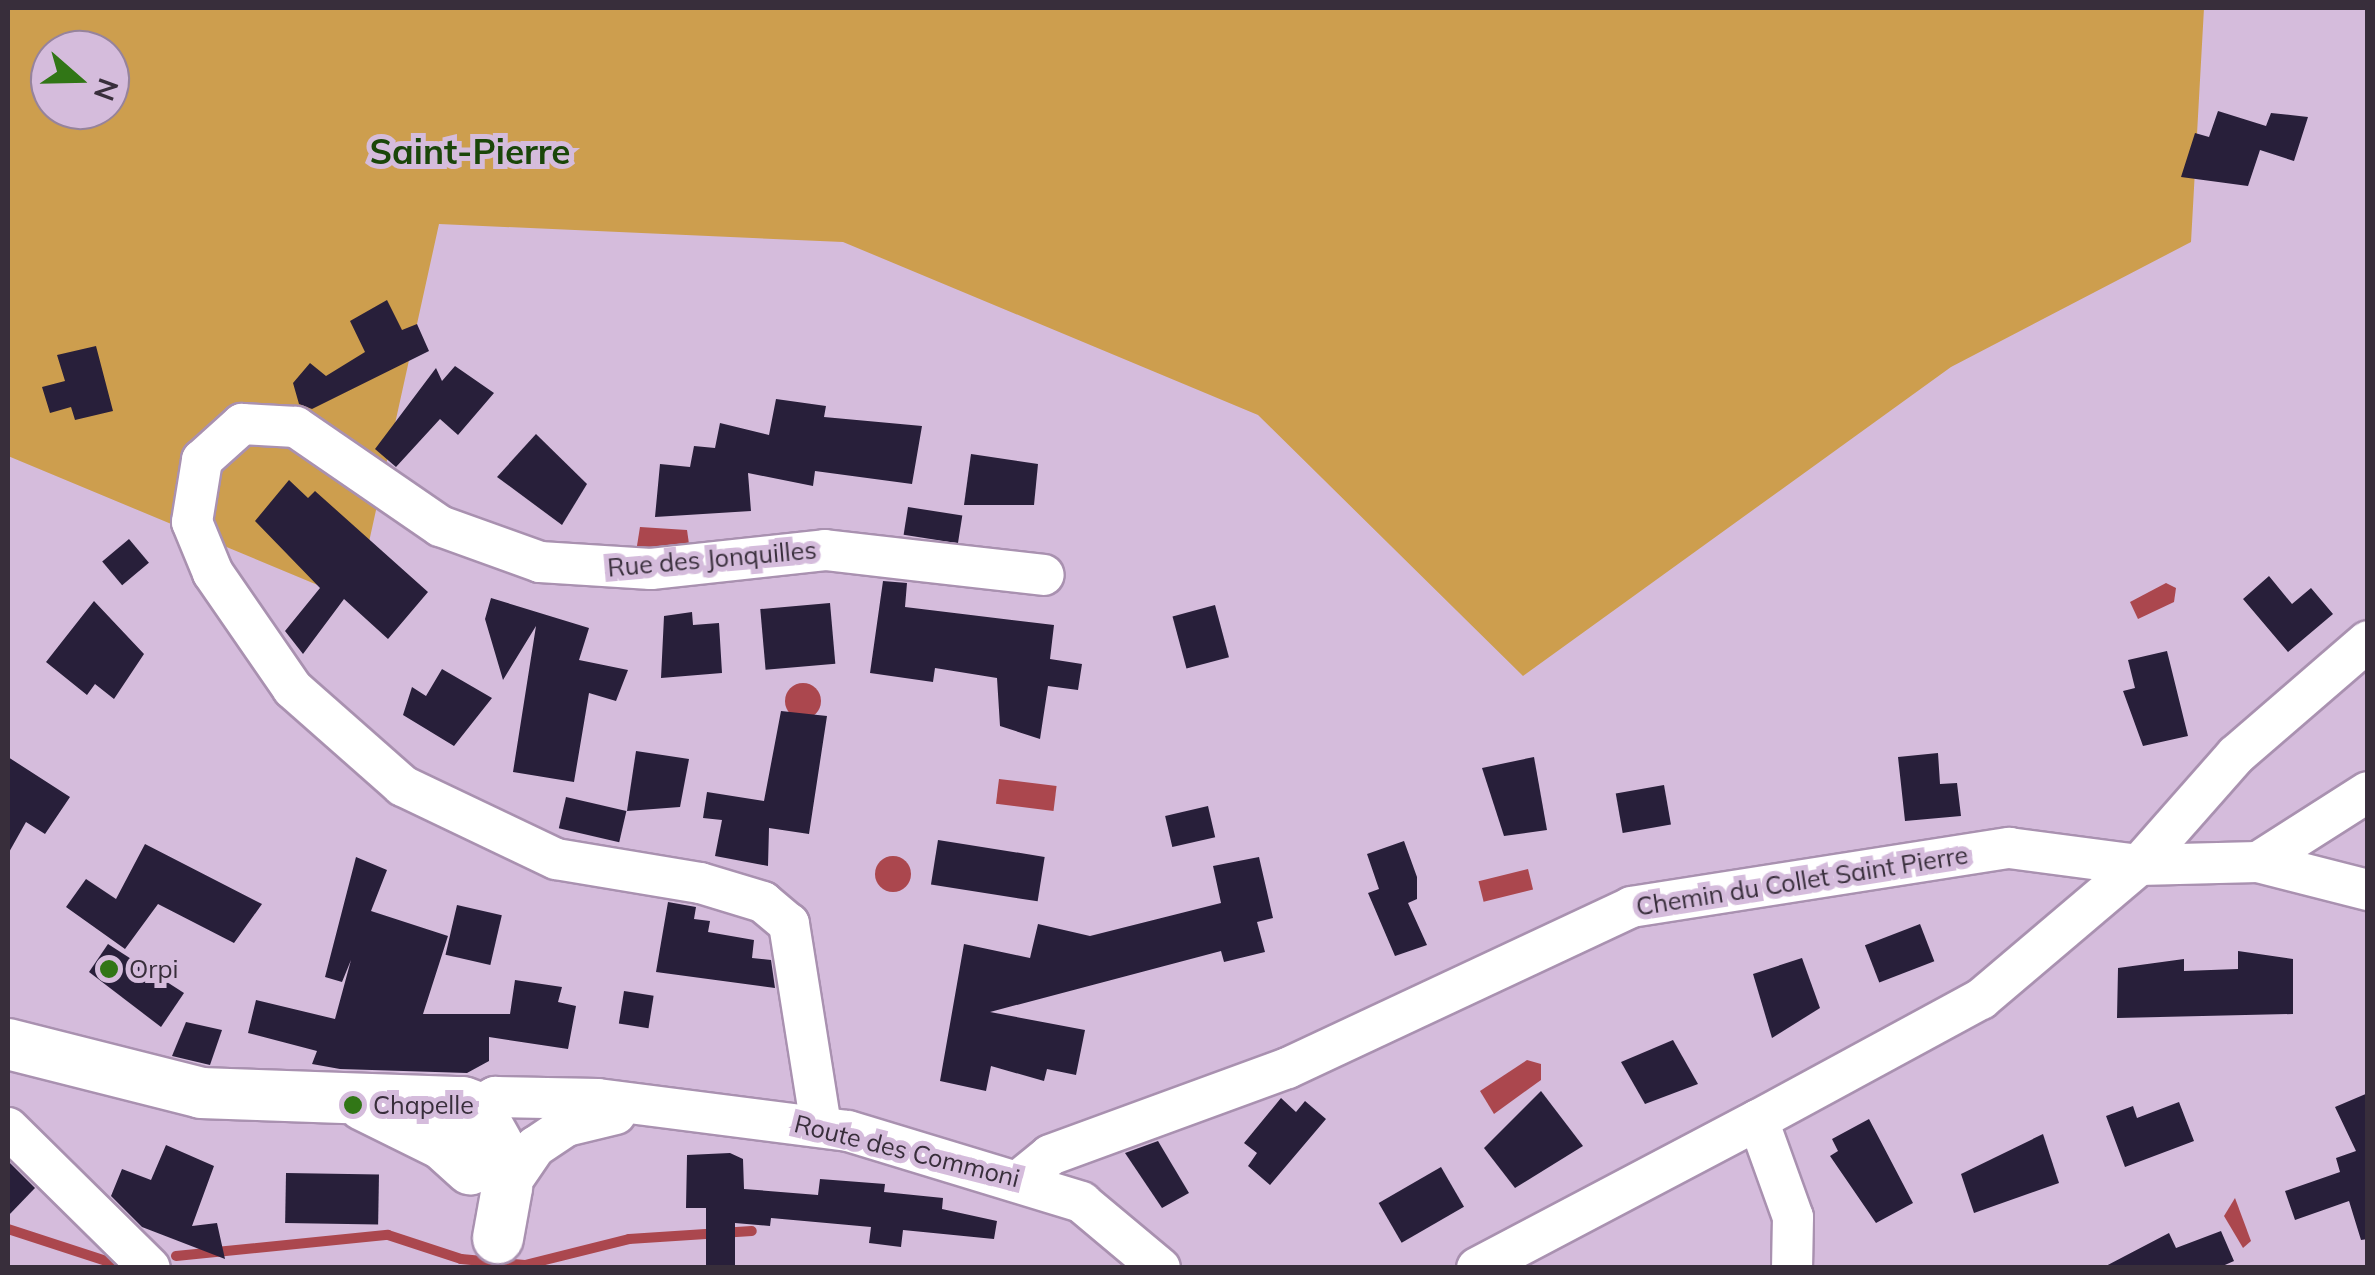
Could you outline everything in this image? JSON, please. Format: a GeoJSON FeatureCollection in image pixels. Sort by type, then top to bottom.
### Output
{"type":"FeatureCollection","features":[{"type":"Feature","properties":{"kind":"main road"},"geometry":{"type":"LineString","coordinates":[[8,1044],[201,1093],[376,1111],[448,1099],[483,1141],[498,1253]]}},
{"type":"Feature","properties":{"kind":"street","name":"Rue des Jonquilles"},"geometry":{"type":"LineString","coordinates":[[822,1126],[789,924],[763,902],[719,888],[556,859],[402,786],[293,689],[214,573],[192,522],[202,460],[242,424],[296,427],[440,526],[540,562],[651,569],[825,550],[1044,574]]}},
{"type":"Feature","properties":{"kind":"street"},"geometry":{"type":"LineString","coordinates":[[1478,1268],[1954,1017],[2139,865],[2236,754],[2336,678],[2368,641]]}},
{"type":"Feature","properties":{"kind":"street"},"geometry":{"type":"LineString","coordinates":[[2258,862],[2368,792]]}},
{"type":"Feature","properties":{"kind":"street","name":"Chemin du Collet Saint Pierre"},"geometry":{"type":"LineString","coordinates":[[1022,1178],[1050,1155],[1288,1068],[1631,907],[2008,848],[2139,865],[2258,862],[2368,890]]}},
{"type":"Feature","properties":{"kind":"street","name":"Route des Commoni"},"geometry":{"type":"LineString","coordinates":[[483,1141],[529,1098],[822,1126],[1022,1178],[1104,1216],[1160,1268]]}},
{"type":"Feature","properties":{"kind":"street","name":"Route des Commoni"},"geometry":{"type":"LineString","coordinates":[[483,1141],[582,1116],[685,1110]]}},
{"type":"Feature","properties":{"kind":"street"},"geometry":{"type":"LineString","coordinates":[[483,1141],[535,1148],[582,1116]]}},
{"type":"Feature","properties":{"kind":"street"},"geometry":{"type":"LineString","coordinates":[[1758,1120],[1794,1216],[1792,1268]]}},
{"type":"Feature","properties":{"kind":"street"},"geometry":{"type":"LineString","coordinates":[[8,1128],[150,1268]]}},
{"type":"Feature","properties":{"kind":"shaded area"},"geometry":{"type":"Polygon","coordinates":[[[8,8],[2204,8],[2191,242],[1951,367],[1523,676],[1258,415],[843,242],[439,224],[356,601],[8,456],[8,8]]]}},
{"type":"Feature","properties":{"kind":"shaded area"},"geometry":{"type":"Polygon","coordinates":[[[640,527],[687,530],[689,544],[636,552],[640,527]]]}},
{"type":"Feature","properties":{"kind":"shaded area"},"geometry":{"type":"Polygon","coordinates":[[[2166,583],[2176,588],[2174,602],[2138,619],[2130,602],[2166,583]]]}},
{"type":"Feature","properties":{"kind":"shaded area"},"geometry":{"type":"Polygon","coordinates":[[[803,683],[815,689],[821,701],[815,713],[803,719],[791,713],[785,701],[791,689],[803,683]]]}},
{"type":"Feature","properties":{"kind":"shaded area"},"geometry":{"type":"Polygon","coordinates":[[[999,779],[1057,786],[1054,811],[996,804],[999,779]]]}},
{"type":"Feature","properties":{"kind":"shaded area"},"geometry":{"type":"Polygon","coordinates":[[[893,856],[905,862],[911,874],[905,886],[893,892],[881,886],[875,874],[881,862],[893,856]]]}},
{"type":"Feature","properties":{"kind":"shaded area"},"geometry":{"type":"Polygon","coordinates":[[[1528,869],[1533,889],[1484,902],[1479,881],[1528,869]]]}},
{"type":"Feature","properties":{"kind":"shaded area"},"geometry":{"type":"Polygon","coordinates":[[[1527,1060],[1541,1064],[1541,1080],[1494,1114],[1480,1091],[1527,1060]]]}},
{"type":"Feature","properties":{"kind":"shaded area"},"geometry":{"type":"Polygon","coordinates":[[[2235,1198],[2251,1241],[2243,1248],[2224,1216],[2235,1198]]]}},
{"type":"Feature","properties":{"kind":"building"},"geometry":{"type":"Polygon","coordinates":[[[2218,111],[2266,126],[2271,113],[2308,117],[2294,161],[2260,150],[2248,186],[2181,177],[2195,133],[2209,137],[2218,111]]]}},
{"type":"Feature","properties":{"kind":"building"},"geometry":{"type":"Polygon","coordinates":[[[387,300],[402,330],[417,324],[429,351],[312,409],[299,404],[293,383],[310,363],[326,376],[365,352],[350,321],[387,300]]]}},
{"type":"Feature","properties":{"kind":"building"},"geometry":{"type":"Polygon","coordinates":[[[96,346],[113,411],[75,420],[71,407],[50,413],[42,387],[65,381],[57,355],[96,346]]]}},
{"type":"Feature","properties":{"kind":"building"},"geometry":{"type":"Polygon","coordinates":[[[455,366],[494,393],[458,435],[440,419],[396,467],[375,449],[436,368],[442,381],[455,366]]]}},
{"type":"Feature","properties":{"kind":"building"},"geometry":{"type":"Polygon","coordinates":[[[776,399],[826,406],[824,417],[922,426],[912,484],[815,471],[813,486],[748,473],[751,511],[655,517],[660,464],[690,467],[694,446],[715,448],[720,423],[769,435],[776,399]]]}},
{"type":"Feature","properties":{"kind":"building"},"geometry":{"type":"Polygon","coordinates":[[[536,434],[587,484],[562,525],[497,477],[536,434]]]}},
{"type":"Feature","properties":{"kind":"building"},"geometry":{"type":"Polygon","coordinates":[[[971,454],[1038,464],[1034,505],[964,505],[971,454]]]}},
{"type":"Feature","properties":{"kind":"building"},"geometry":{"type":"Polygon","coordinates":[[[289,480],[308,498],[315,491],[428,592],[388,639],[344,599],[303,654],[285,631],[320,588],[255,521],[289,480]]]}},
{"type":"Feature","properties":{"kind":"building"},"geometry":{"type":"Polygon","coordinates":[[[908,507],[962,516],[958,543],[904,535],[908,507]]]}},
{"type":"Feature","properties":{"kind":"building"},"geometry":{"type":"Polygon","coordinates":[[[129,539],[149,563],[122,585],[102,561],[129,539]]]}},
{"type":"Feature","properties":{"kind":"building"},"geometry":{"type":"Polygon","coordinates":[[[2269,576],[2292,604],[2311,588],[2333,614],[2288,652],[2243,599],[2269,576]]]}},
{"type":"Feature","properties":{"kind":"building"},"geometry":{"type":"Polygon","coordinates":[[[883,581],[907,583],[905,607],[1054,625],[1050,659],[1082,664],[1078,690],[1048,686],[1040,739],[1000,726],[997,678],[935,668],[933,682],[870,673],[883,581]]]}},
{"type":"Feature","properties":{"kind":"building"},"geometry":{"type":"Polygon","coordinates":[[[491,598],[589,628],[579,660],[628,670],[616,701],[589,693],[574,782],[513,772],[536,626],[503,680],[485,619],[491,598]]]}},
{"type":"Feature","properties":{"kind":"building"},"geometry":{"type":"Polygon","coordinates":[[[94,601],[144,654],[114,699],[95,684],[87,695],[46,662],[94,601]]]}},
{"type":"Feature","properties":{"kind":"building"},"geometry":{"type":"Polygon","coordinates":[[[830,603],[835,664],[766,670],[760,609],[830,603]]]}},
{"type":"Feature","properties":{"kind":"building"},"geometry":{"type":"Polygon","coordinates":[[[1215,605],[1229,657],[1186,669],[1172,616],[1215,605]]]}},
{"type":"Feature","properties":{"kind":"building"},"geometry":{"type":"Polygon","coordinates":[[[692,612],[693,625],[719,623],[722,673],[661,678],[664,616],[692,612]]]}},
{"type":"Feature","properties":{"kind":"building"},"geometry":{"type":"Polygon","coordinates":[[[2167,651],[2188,736],[2143,746],[2123,691],[2135,688],[2128,660],[2167,651]]]}},
{"type":"Feature","properties":{"kind":"building"},"geometry":{"type":"Polygon","coordinates":[[[442,669],[492,698],[454,746],[403,715],[412,687],[426,696],[442,669]]]}},
{"type":"Feature","properties":{"kind":"building"},"geometry":{"type":"Polygon","coordinates":[[[781,711],[827,716],[809,834],[769,828],[768,866],[715,856],[722,820],[703,818],[707,792],[764,801],[781,711]]]}},
{"type":"Feature","properties":{"kind":"building"},"geometry":{"type":"Polygon","coordinates":[[[636,751],[689,759],[680,807],[627,811],[636,751]]]}},
{"type":"Feature","properties":{"kind":"building"},"geometry":{"type":"Polygon","coordinates":[[[1938,753],[1940,784],[1957,783],[1961,816],[1905,821],[1898,757],[1938,753]]]}},
{"type":"Feature","properties":{"kind":"building"},"geometry":{"type":"Polygon","coordinates":[[[8,757],[70,797],[45,834],[26,822],[8,854],[8,757]]]}},
{"type":"Feature","properties":{"kind":"building"},"geometry":{"type":"Polygon","coordinates":[[[1534,757],[1547,830],[1504,836],[1482,768],[1534,757]]]}},
{"type":"Feature","properties":{"kind":"building"},"geometry":{"type":"Polygon","coordinates":[[[1664,785],[1671,824],[1623,833],[1616,794],[1664,785]]]}},
{"type":"Feature","properties":{"kind":"building"},"geometry":{"type":"Polygon","coordinates":[[[566,797],[626,811],[619,842],[559,828],[566,797]]]}},
{"type":"Feature","properties":{"kind":"building"},"geometry":{"type":"Polygon","coordinates":[[[1208,806],[1215,837],[1172,847],[1165,816],[1208,806]]]}},
{"type":"Feature","properties":{"kind":"building"},"geometry":{"type":"Polygon","coordinates":[[[938,840],[1045,857],[1038,901],[931,884],[938,840]]]}},
{"type":"Feature","properties":{"kind":"building"},"geometry":{"type":"Polygon","coordinates":[[[1404,841],[1417,877],[1417,899],[1408,903],[1427,945],[1395,956],[1368,893],[1379,889],[1367,854],[1404,841]]]}},
{"type":"Feature","properties":{"kind":"building"},"geometry":{"type":"Polygon","coordinates":[[[145,844],[262,904],[234,943],[158,904],[125,949],[66,907],[86,879],[116,899],[145,844]]]}},
{"type":"Feature","properties":{"kind":"building"},"geometry":{"type":"Polygon","coordinates":[[[356,857],[387,870],[371,911],[448,936],[423,1014],[510,1014],[515,980],[562,987],[558,1002],[576,1006],[568,1049],[489,1037],[489,1061],[467,1073],[340,1069],[312,1064],[317,1051],[248,1033],[256,1000],[335,1019],[351,960],[342,982],[325,977],[356,857]]]}},
{"type":"Feature","properties":{"kind":"building"},"geometry":{"type":"Polygon","coordinates":[[[1259,857],[1273,918],[1257,922],[1265,952],[1224,962],[1221,951],[990,1012],[1085,1030],[1076,1075],[1047,1069],[1044,1081],[991,1066],[986,1091],[940,1081],[964,944],[1030,958],[1038,924],[1090,936],[1221,903],[1213,866],[1259,857]]]}},
{"type":"Feature","properties":{"kind":"building"},"geometry":{"type":"Polygon","coordinates":[[[668,902],[696,907],[694,919],[710,921],[708,932],[754,940],[752,958],[771,960],[775,988],[656,972],[668,902]]]}},
{"type":"Feature","properties":{"kind":"building"},"geometry":{"type":"Polygon","coordinates":[[[457,905],[502,915],[490,965],[446,955],[457,905]]]}},
{"type":"Feature","properties":{"kind":"building"},"geometry":{"type":"Polygon","coordinates":[[[1920,924],[1934,961],[1879,982],[1865,945],[1920,924]]]}},
{"type":"Feature","properties":{"kind":"building"},"geometry":{"type":"Polygon","coordinates":[[[108,944],[184,993],[161,1027],[89,972],[108,944]]]}},
{"type":"Feature","properties":{"kind":"building"},"geometry":{"type":"Polygon","coordinates":[[[2238,951],[2293,959],[2293,1014],[2117,1018],[2118,968],[2184,959],[2184,971],[2238,969],[2238,951]]]}},
{"type":"Feature","properties":{"kind":"building"},"geometry":{"type":"Polygon","coordinates":[[[1802,958],[1820,1008],[1772,1038],[1753,974],[1802,958]]]}},
{"type":"Feature","properties":{"kind":"building"},"geometry":{"type":"Polygon","coordinates":[[[624,991],[654,996],[648,1028],[619,1024],[624,991]]]}},
{"type":"Feature","properties":{"kind":"building"},"geometry":{"type":"Polygon","coordinates":[[[186,1022],[222,1030],[210,1065],[172,1056],[186,1022]]]}},
{"type":"Feature","properties":{"kind":"building"},"geometry":{"type":"Polygon","coordinates":[[[1673,1040],[1698,1084],[1645,1104],[1621,1062],[1673,1040]]]}},
{"type":"Feature","properties":{"kind":"building"},"geometry":{"type":"Polygon","coordinates":[[[1541,1091],[1583,1146],[1515,1188],[1484,1148],[1541,1091]]]}},
{"type":"Feature","properties":{"kind":"building"},"geometry":{"type":"Polygon","coordinates":[[[2368,1093],[2368,1239],[2361,1240],[2349,1201],[2295,1220],[2285,1191],[2340,1172],[2336,1158],[2356,1151],[2335,1107],[2368,1093]]]}},
{"type":"Feature","properties":{"kind":"building"},"geometry":{"type":"Polygon","coordinates":[[[1281,1098],[1296,1112],[1305,1101],[1326,1119],[1270,1185],[1248,1166],[1257,1153],[1244,1143],[1281,1098]]]}},
{"type":"Feature","properties":{"kind":"building"},"geometry":{"type":"Polygon","coordinates":[[[2179,1102],[2194,1141],[2125,1167],[2106,1116],[2133,1106],[2137,1118],[2179,1102]]]}},
{"type":"Feature","properties":{"kind":"building"},"geometry":{"type":"Polygon","coordinates":[[[1869,1119],[1913,1203],[1876,1223],[1830,1156],[1838,1151],[1832,1139],[1869,1119]]]}},
{"type":"Feature","properties":{"kind":"building"},"geometry":{"type":"Polygon","coordinates":[[[2043,1134],[2059,1183],[1974,1213],[1961,1174],[2043,1134]]]}},
{"type":"Feature","properties":{"kind":"building"},"geometry":{"type":"Polygon","coordinates":[[[1158,1141],[1189,1193],[1162,1208],[1125,1153],[1158,1141]]]}},
{"type":"Feature","properties":{"kind":"building"},"geometry":{"type":"Polygon","coordinates":[[[166,1145],[214,1166],[192,1226],[217,1223],[225,1259],[142,1227],[111,1196],[122,1169],[151,1180],[166,1145]]]}},
{"type":"Feature","properties":{"kind":"building"},"geometry":{"type":"Polygon","coordinates":[[[730,1153],[743,1159],[744,1189],[818,1195],[820,1179],[885,1184],[884,1192],[943,1198],[942,1209],[997,1221],[994,1239],[903,1230],[901,1247],[869,1243],[871,1227],[771,1218],[770,1226],[735,1223],[735,1268],[706,1268],[706,1208],[686,1208],[687,1155],[730,1153]]]}},
{"type":"Feature","properties":{"kind":"building"},"geometry":{"type":"Polygon","coordinates":[[[8,1161],[35,1188],[8,1216],[8,1161]]]}},
{"type":"Feature","properties":{"kind":"building"},"geometry":{"type":"Polygon","coordinates":[[[1441,1167],[1464,1207],[1402,1243],[1379,1203],[1441,1167]]]}},
{"type":"Feature","properties":{"kind":"building"},"geometry":{"type":"Polygon","coordinates":[[[286,1173],[379,1175],[378,1225],[285,1223],[286,1173]]]}},
{"type":"Feature","properties":{"kind":"building"},"geometry":{"type":"Polygon","coordinates":[[[2221,1231],[2234,1261],[2218,1268],[2102,1268],[2169,1233],[2176,1248],[2221,1231]]]}},
{"type":"Feature","properties":{"kind":"waterway"},"geometry":{"type":"LineString","coordinates":[[8,1229],[115,1264]]}},
{"type":"Feature","properties":{"kind":"waterway"},"geometry":{"type":"LineString","coordinates":[[176,1256],[388,1235],[461,1259],[525,1265],[629,1239],[752,1231]]}},
{"type":"Feature","properties":{"kind":"place","name":"Orpi"},"geometry":{"type":"Point","coordinates":[109,969]}},
{"type":"Feature","properties":{"kind":"place","name":"Chapelle"},"geometry":{"type":"Point","coordinates":[353,1105]}},
{"type":"Feature","properties":{"kind":"district","name":"Saint-Pierre"},"geometry":{"type":"Point","coordinates":[470,151]}}]}
